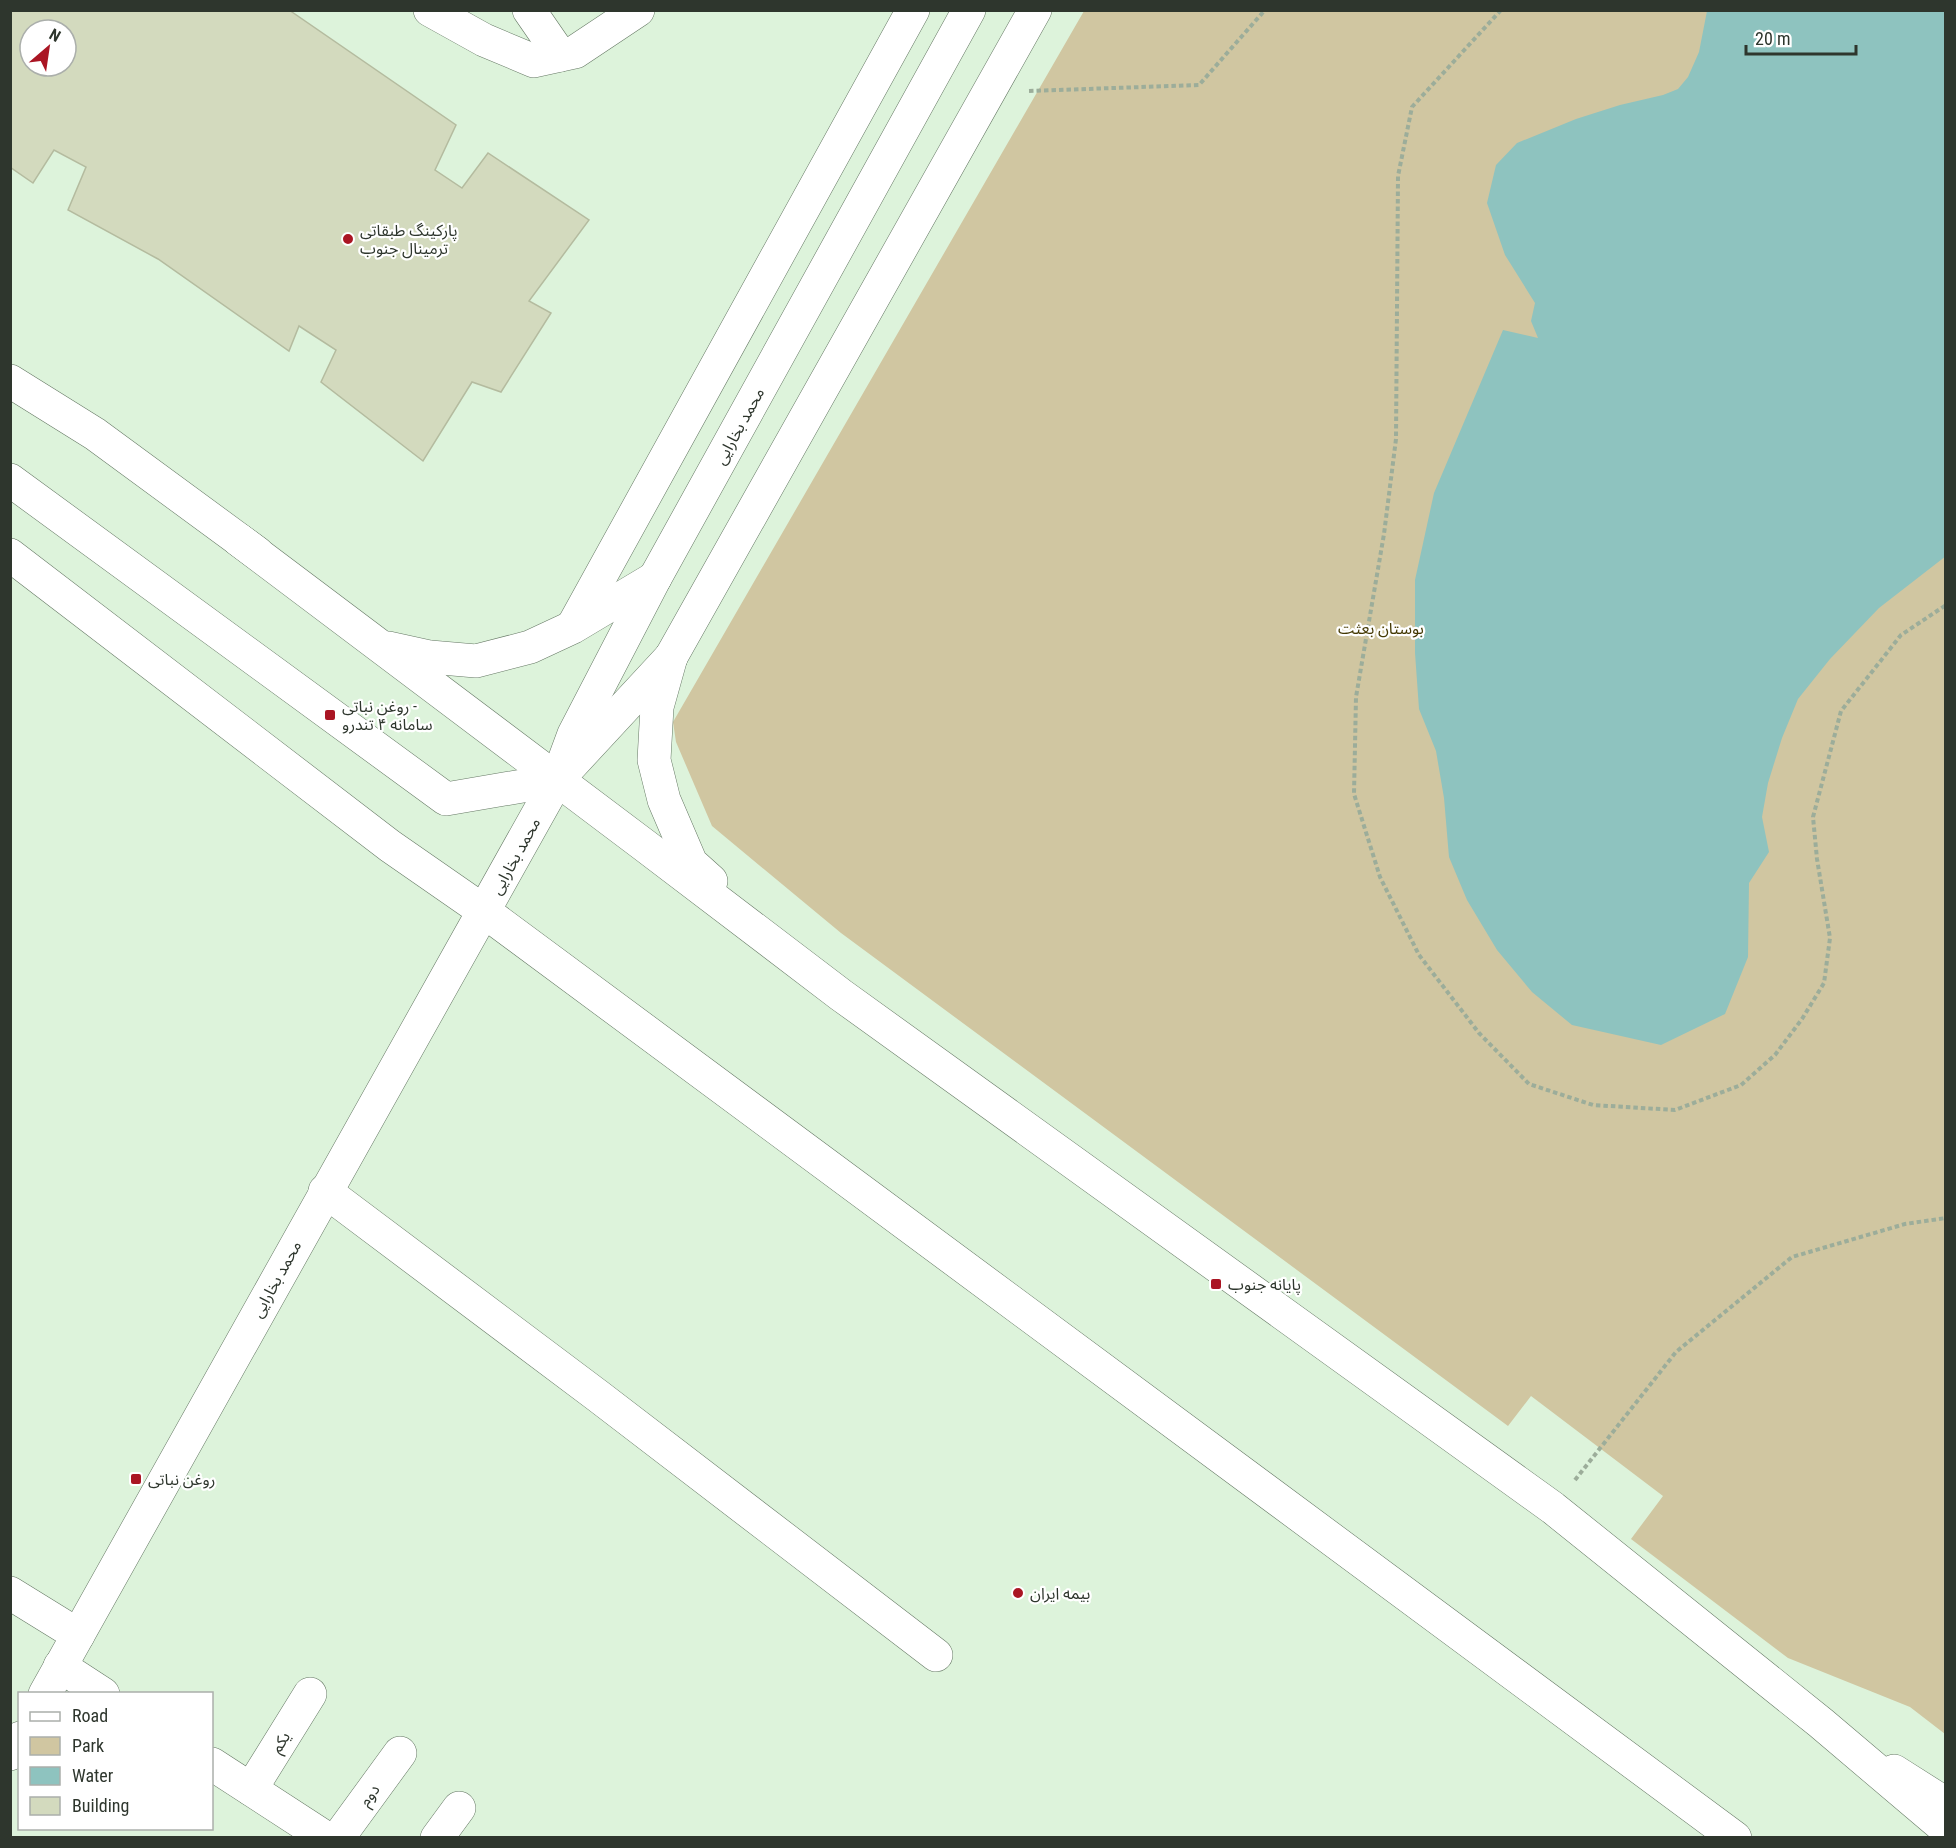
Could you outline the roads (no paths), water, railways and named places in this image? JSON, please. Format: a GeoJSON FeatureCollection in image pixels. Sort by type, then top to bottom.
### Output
{"type":"FeatureCollection","features":[{"type":"Feature","properties":{"kind":"main road"},"geometry":{"type":"LineString","coordinates":[[430,10],[484,40],[534,61],[575,52],[638,10]]}},
{"type":"Feature","properties":{"kind":"main road"},"geometry":{"type":"LineString","coordinates":[[529,10],[560,55]]}},
{"type":"Feature","properties":{"kind":"main road"},"geometry":{"type":"LineString","coordinates":[[573,627],[913,10]]}},
{"type":"Feature","properties":{"kind":"main road","name":"محمد بخارایی"},"geometry":{"type":"LineString","coordinates":[[52,1680],[460,950],[485,912],[557,780],[574,734],[655,578],[969,10]]}},
{"type":"Feature","properties":{"kind":"main road"},"geometry":{"type":"LineString","coordinates":[[10,480],[446,799],[557,780],[671,657],[1035,10]]}},
{"type":"Feature","properties":{"kind":"main road"},"geometry":{"type":"LineString","coordinates":[[10,367],[45,404]]}},
{"type":"Feature","properties":{"kind":"main road"},"geometry":{"type":"LineString","coordinates":[[10,381],[95,434],[388,647],[430,657],[476,660],[530,647],[573,627],[655,578]]}},
{"type":"Feature","properties":{"kind":"main road"},"geometry":{"type":"LineString","coordinates":[[239,540],[841,995],[1553,1508],[1821,1723],[1946,1828]]}},
{"type":"Feature","properties":{"kind":"main road"},"geometry":{"type":"LineString","coordinates":[[10,555],[390,846],[485,912],[1735,1838]]}},
{"type":"Feature","properties":{"kind":"main road"},"geometry":{"type":"LineString","coordinates":[[671,657],[657,707],[654,760],[664,800],[691,863],[841,995]]}},
{"type":"Feature","properties":{"kind":"main road"},"geometry":{"type":"LineString","coordinates":[[326,1191],[936,1655]]}},
{"type":"Feature","properties":{"kind":"main road"},"geometry":{"type":"LineString","coordinates":[[10,1593],[78,1635]]}},
{"type":"Feature","properties":{"kind":"main road"},"geometry":{"type":"LineString","coordinates":[[52,1680],[96,1692]]}},
{"type":"Feature","properties":{"kind":"main road","name":"یکم"},"geometry":{"type":"LineString","coordinates":[[251,1789],[310,1694]]}},
{"type":"Feature","properties":{"kind":"main road"},"geometry":{"type":"LineString","coordinates":[[1821,1723],[1946,1804]]}},
{"type":"Feature","properties":{"kind":"main road"},"geometry":{"type":"LineString","coordinates":[[10,1754],[18,1741]]}},
{"type":"Feature","properties":{"kind":"main road","name":"دوم"},"geometry":{"type":"LineString","coordinates":[[338,1838],[400,1753]]}},
{"type":"Feature","properties":{"kind":"main road"},"geometry":{"type":"LineString","coordinates":[[213,1765],[326,1838]]}},
{"type":"Feature","properties":{"kind":"main road"},"geometry":{"type":"LineString","coordinates":[[437,1838],[459,1808]]}},
{"type":"Feature","properties":{"kind":"water"},"geometry":{"type":"Polygon","coordinates":[[[1707,11],[1945,11],[1946,556],[1879,608],[1830,659],[1798,699],[1782,738],[1768,783],[1762,817],[1769,852],[1749,883],[1748,957],[1725,1014],[1661,1045],[1572,1025],[1532,992],[1497,950],[1467,900],[1449,857],[1444,798],[1436,751],[1419,709],[1415,653],[1415,580],[1434,493],[1503,330],[1538,338],[1531,321],[1535,303],[1505,255],[1487,203],[1496,165],[1517,143],[1576,119],[1678,89],[1688,77],[1699,52],[1707,11]]]}},
{"type":"Feature","properties":{"kind":"place","name":"پارکینگ طبقاتی ترمینال جنوب"},"geometry":{"type":"Point","coordinates":[348,239]}},
{"type":"Feature","properties":{"kind":"place","name":"روغن نباتی - سامانه ۴ تندرو"},"geometry":{"type":"Point","coordinates":[330,715]}},
{"type":"Feature","properties":{"kind":"place","name":"پایانه جنوب"},"geometry":{"type":"Point","coordinates":[1216,1284]}},
{"type":"Feature","properties":{"kind":"place","name":"روغن نباتی"},"geometry":{"type":"Point","coordinates":[136,1479]}},
{"type":"Feature","properties":{"kind":"place","name":"بیمه ایران"},"geometry":{"type":"Point","coordinates":[1018,1593]}},
{"type":"Feature","properties":{"kind":"park label","name":"بوستان بعثت"},"geometry":{"type":"Point","coordinates":[1381,628]}}]}
